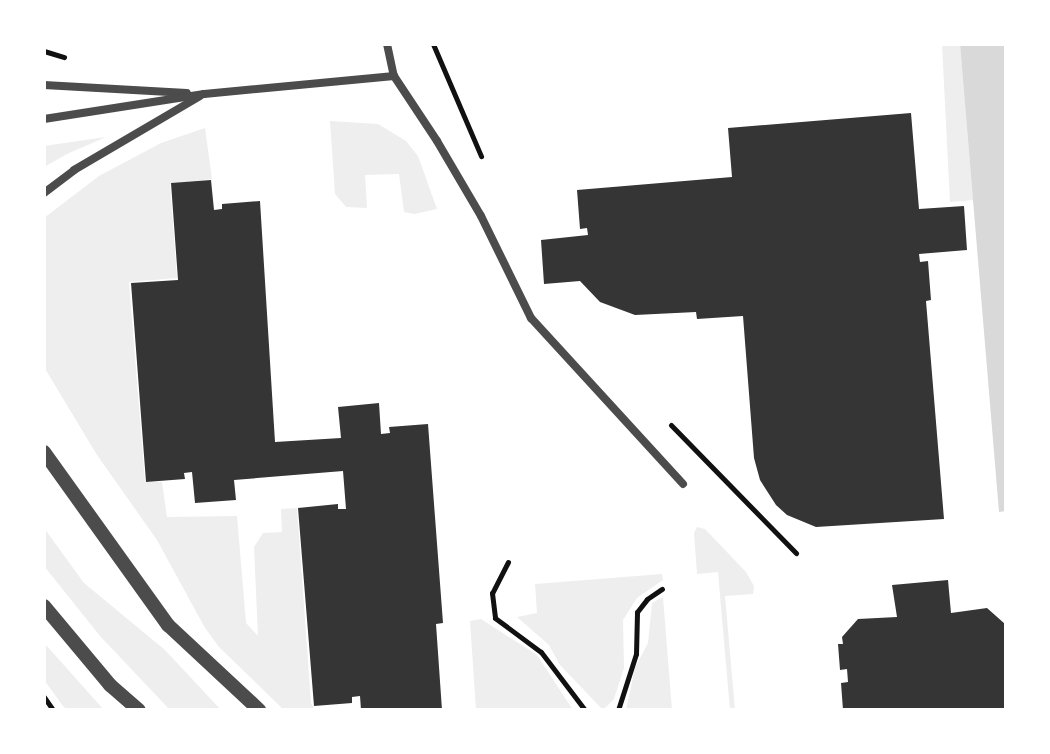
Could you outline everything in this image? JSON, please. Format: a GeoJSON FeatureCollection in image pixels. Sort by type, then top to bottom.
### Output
{"type":"FeatureCollection","features":[{"type":"Feature","properties":{"kind":"street"},"geometry":{"type":"LineString","coordinates":[[387,44],[394,76],[481,216],[531,318],[683,484]]}},
{"type":"Feature","properties":{"kind":"street"},"geometry":{"type":"LineString","coordinates":[[44,119],[204,94],[394,76]]}},
{"type":"Feature","properties":{"kind":"street"},"geometry":{"type":"LineString","coordinates":[[44,85],[204,94]]}},
{"type":"Feature","properties":{"kind":"street"},"geometry":{"type":"LineString","coordinates":[[44,193],[74,170],[204,94]]}},
{"type":"Feature","properties":{"kind":"street"},"geometry":{"type":"LineString","coordinates":[[44,452],[168,625],[259,710]]}},
{"type":"Feature","properties":{"kind":"street"},"geometry":{"type":"LineString","coordinates":[[44,606],[110,685],[139,710]]}},
{"type":"Feature","properties":{"kind":"path"},"geometry":{"type":"LineString","coordinates":[[433,44],[485,166]]}},
{"type":"Feature","properties":{"kind":"path"},"geometry":{"type":"LineString","coordinates":[[666,420],[796,553]]}},
{"type":"Feature","properties":{"kind":"path"},"geometry":{"type":"LineString","coordinates":[[508,562],[492,593],[495,618],[541,652],[585,710]]}},
{"type":"Feature","properties":{"kind":"path"},"geometry":{"type":"LineString","coordinates":[[618,710],[636,654],[637,612],[647,599],[662,589]]}},
{"type":"Feature","properties":{"kind":"path"},"geometry":{"type":"LineString","coordinates":[[44,697],[53,710]]}},
{"type":"Feature","properties":{"kind":"shaded area"},"geometry":{"type":"Polygon","coordinates":[[[942,44],[960,44],[973,200],[950,202],[942,44]]]}},
{"type":"Feature","properties":{"kind":"shaded area"},"geometry":{"type":"Polygon","coordinates":[[[960,44],[1006,44],[1006,511],[999,512],[960,44]]]}},
{"type":"Feature","properties":{"kind":"shaded area"},"geometry":{"type":"Polygon","coordinates":[[[330,121],[378,124],[406,141],[418,156],[437,209],[414,214],[404,212],[399,174],[365,175],[367,208],[346,207],[335,194],[330,121]]]}},
{"type":"Feature","properties":{"kind":"shaded area"},"geometry":{"type":"Polygon","coordinates":[[[205,128],[212,179],[170,184],[177,278],[129,282],[145,482],[162,482],[167,517],[237,516],[246,623],[258,636],[254,547],[263,533],[282,532],[281,509],[297,508],[311,703],[315,710],[284,710],[219,647],[205,628],[157,540],[97,455],[44,367],[44,218],[99,176],[161,143],[205,128]]]}},
{"type":"Feature","properties":{"kind":"shaded area"},"geometry":{"type":"Polygon","coordinates":[[[106,137],[67,154],[44,167],[44,146],[106,137]]]}},
{"type":"Feature","properties":{"kind":"shaded area"},"geometry":{"type":"Polygon","coordinates":[[[697,527],[705,529],[746,572],[754,586],[753,594],[725,596],[735,710],[730,710],[718,572],[697,574],[694,533],[697,527]]]}},
{"type":"Feature","properties":{"kind":"shaded area"},"geometry":{"type":"Polygon","coordinates":[[[44,528],[84,583],[165,650],[221,710],[170,710],[100,636],[44,566],[44,528]]]}},
{"type":"Feature","properties":{"kind":"shaded area"},"geometry":{"type":"Polygon","coordinates":[[[662,574],[663,580],[637,598],[623,620],[624,668],[614,699],[603,710],[560,665],[549,645],[517,617],[537,613],[535,584],[662,574]]]}},
{"type":"Feature","properties":{"kind":"shaded area"},"geometry":{"type":"Polygon","coordinates":[[[663,597],[672,710],[626,710],[635,668],[648,643],[652,603],[663,597]]]}},
{"type":"Feature","properties":{"kind":"shaded area"},"geometry":{"type":"Polygon","coordinates":[[[481,619],[537,655],[573,710],[476,710],[470,621],[481,619]]]}},
{"type":"Feature","properties":{"kind":"shaded area"},"geometry":{"type":"Polygon","coordinates":[[[44,642],[104,710],[67,710],[63,706],[44,680],[44,642]]]}},
{"type":"Feature","properties":{"kind":"building"},"geometry":{"type":"Polygon","coordinates":[[[911,113],[919,209],[964,206],[967,250],[919,254],[920,262],[928,261],[931,300],[926,301],[944,519],[816,527],[787,515],[776,505],[760,480],[754,458],[743,316],[697,319],[696,312],[635,315],[600,302],[580,281],[544,284],[541,240],[588,235],[587,228],[580,229],[577,190],[732,177],[728,128],[911,113]]]}},
{"type":"Feature","properties":{"kind":"building"},"geometry":{"type":"Polygon","coordinates":[[[211,180],[214,210],[222,209],[222,204],[260,201],[275,442],[341,438],[338,407],[379,403],[381,434],[390,433],[389,427],[428,424],[443,623],[436,624],[442,710],[361,710],[360,696],[352,697],[352,703],[314,706],[298,508],[338,504],[338,509],[346,509],[343,471],[234,480],[236,500],[195,503],[192,472],[184,473],[185,479],[146,482],[131,283],[178,280],[171,183],[211,180]]]}},
{"type":"Feature","properties":{"kind":"building"},"geometry":{"type":"Polygon","coordinates":[[[948,580],[951,613],[987,608],[1005,624],[1006,710],[843,710],[841,683],[848,682],[847,669],[840,670],[838,644],[843,644],[842,637],[858,619],[897,617],[892,585],[948,580]]]}}]}
